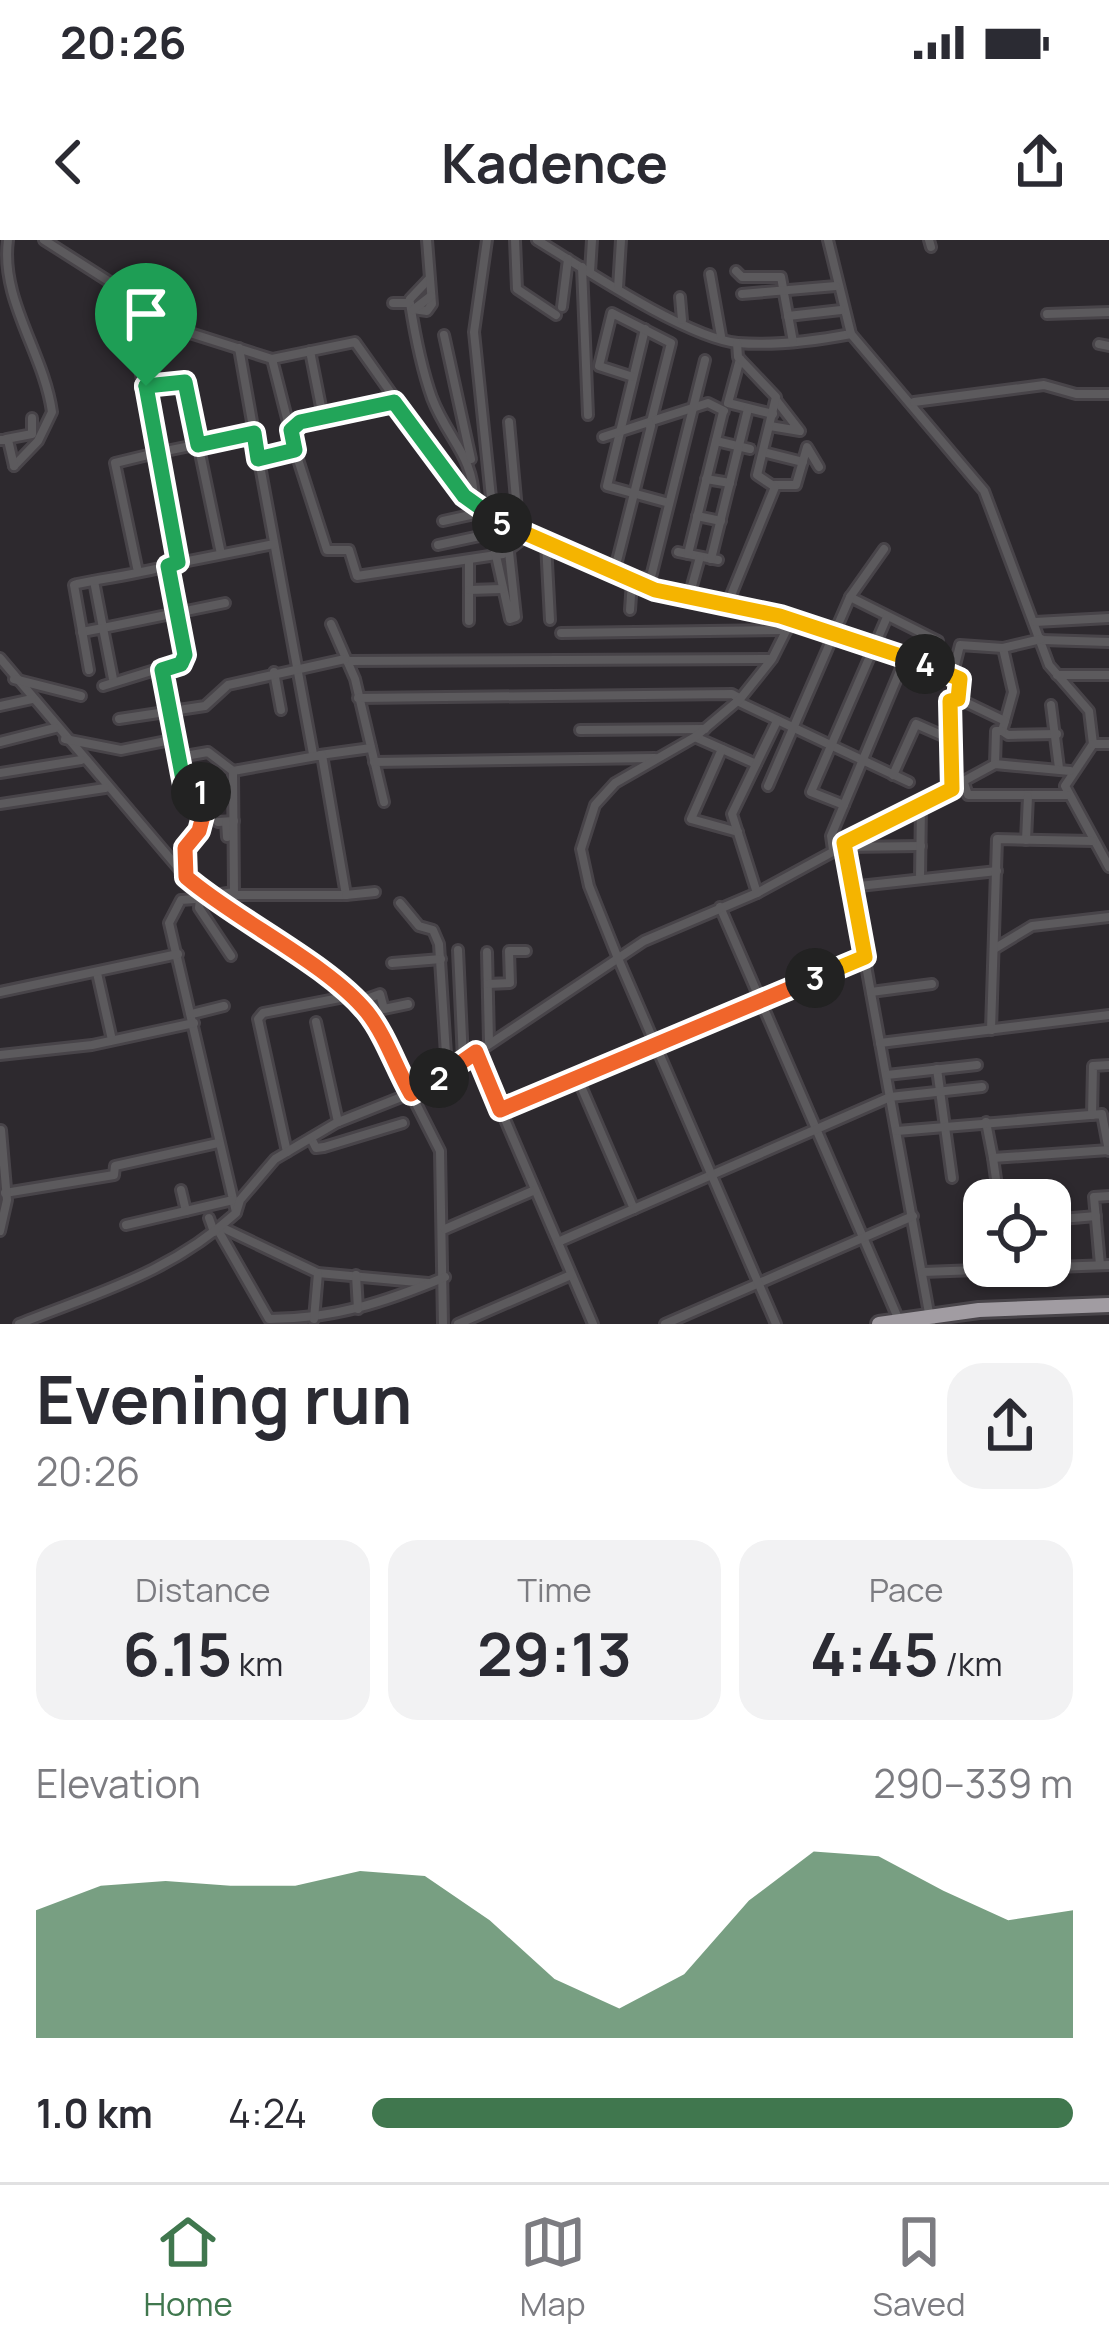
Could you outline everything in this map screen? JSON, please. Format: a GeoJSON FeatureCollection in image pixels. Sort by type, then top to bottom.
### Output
{"type":"FeatureCollection","features":[{"type":"Feature","properties":{"kind":"highway"},"geometry":{"type":"LineString","coordinates":[[888,1322],[1109,1305]]}},
{"type":"Feature","properties":{"kind":"street"},"geometry":{"type":"LineString","coordinates":[[8,240],[4,282],[36,350],[52,412],[38,441],[14,466],[3,439],[32,434],[32,418]]}},
{"type":"Feature","properties":{"kind":"street"},"geometry":{"type":"LineString","coordinates":[[44,240],[118,292],[147,303],[190,333],[272,358],[355,342],[433,460],[474,504],[522,535],[688,600],[728,605],[953,673],[960,679],[958,699]]}},
{"type":"Feature","properties":{"kind":"street"},"geometry":{"type":"LineString","coordinates":[[393,303],[430,309],[427,240]]}},
{"type":"Feature","properties":{"kind":"street"},"geometry":{"type":"LineString","coordinates":[[487,240],[474,332],[488,534],[508,618],[515,619],[509,551]]}},
{"type":"Feature","properties":{"kind":"street"},"geometry":{"type":"LineString","coordinates":[[514,240],[518,289],[559,311],[568,259]]}},
{"type":"Feature","properties":{"kind":"street"},"geometry":{"type":"LineString","coordinates":[[537,240],[618,289],[737,343],[851,334]]}},
{"type":"Feature","properties":{"kind":"street"},"geometry":{"type":"LineString","coordinates":[[588,415],[586,270],[592,240]]}},
{"type":"Feature","properties":{"kind":"street"},"geometry":{"type":"LineString","coordinates":[[618,289],[621,240]]}},
{"type":"Feature","properties":{"kind":"street"},"geometry":{"type":"LineString","coordinates":[[828,240],[841,310],[851,334],[914,402],[991,502],[1052,671],[1089,711],[1094,744]]}},
{"type":"Feature","properties":{"kind":"street"},"geometry":{"type":"LineString","coordinates":[[736,271],[742,278],[781,277],[793,342]]}},
{"type":"Feature","properties":{"kind":"street"},"geometry":{"type":"LineString","coordinates":[[710,274],[720,302],[721,338]]}},
{"type":"Feature","properties":{"kind":"street"},"geometry":{"type":"LineString","coordinates":[[428,280],[411,306],[432,398],[448,434],[472,466]]}},
{"type":"Feature","properties":{"kind":"street"},"geometry":{"type":"LineString","coordinates":[[742,294],[836,286]]}},
{"type":"Feature","properties":{"kind":"street"},"geometry":{"type":"LineString","coordinates":[[103,686],[113,679],[162,670],[185,658],[156,453],[129,311],[118,292]]}},
{"type":"Feature","properties":{"kind":"street"},"geometry":{"type":"LineString","coordinates":[[680,297],[682,321]]}},
{"type":"Feature","properties":{"kind":"street"},"geometry":{"type":"LineString","coordinates":[[788,316],[841,310]]}},
{"type":"Feature","properties":{"kind":"street"},"geometry":{"type":"LineString","coordinates":[[1047,314],[1109,312]]}},
{"type":"Feature","properties":{"kind":"street"},"geometry":{"type":"LineString","coordinates":[[615,571],[671,344],[610,315],[598,366],[633,376]]}},
{"type":"Feature","properties":{"kind":"street"},"geometry":{"type":"LineString","coordinates":[[645,329],[607,486],[669,503]]}},
{"type":"Feature","properties":{"kind":"street"},"geometry":{"type":"LineString","coordinates":[[444,335],[472,466],[474,504]]}},
{"type":"Feature","properties":{"kind":"street"},"geometry":{"type":"LineString","coordinates":[[737,343],[740,359],[698,516],[683,553],[714,560],[730,484],[744,447],[748,409]]}},
{"type":"Feature","properties":{"kind":"street"},"geometry":{"type":"LineString","coordinates":[[239,349],[346,895]]}},
{"type":"Feature","properties":{"kind":"street"},"geometry":{"type":"LineString","coordinates":[[310,351],[323,417]]}},
{"type":"Feature","properties":{"kind":"street"},"geometry":{"type":"LineString","coordinates":[[272,358],[327,550],[350,550],[358,575],[509,551],[522,535],[509,422]]}},
{"type":"Feature","properties":{"kind":"street"},"geometry":{"type":"LineString","coordinates":[[740,359],[800,431],[770,426]]}},
{"type":"Feature","properties":{"kind":"street"},"geometry":{"type":"LineString","coordinates":[[615,571],[649,579],[705,360]]}},
{"type":"Feature","properties":{"kind":"street"},"geometry":{"type":"LineString","coordinates":[[914,402],[1044,385],[1076,394],[1109,394],[1109,381]]}},
{"type":"Feature","properties":{"kind":"street"},"geometry":{"type":"LineString","coordinates":[[143,389],[185,382],[221,554]]}},
{"type":"Feature","properties":{"kind":"street"},"geometry":{"type":"LineString","coordinates":[[776,400],[757,476],[774,485],[796,485],[808,447],[819,467]]}},
{"type":"Feature","properties":{"kind":"street"},"geometry":{"type":"LineString","coordinates":[[291,430],[300,422],[394,402]]}},
{"type":"Feature","properties":{"kind":"street"},"geometry":{"type":"LineString","coordinates":[[604,437],[708,403],[773,414]]}},
{"type":"Feature","properties":{"kind":"street"},"geometry":{"type":"LineString","coordinates":[[138,572],[115,464],[254,433]]}},
{"type":"Feature","properties":{"kind":"street"},"geometry":{"type":"LineString","coordinates":[[716,441],[744,447]]}},
{"type":"Feature","properties":{"kind":"street"},"geometry":{"type":"LineString","coordinates":[[258,459],[295,450]]}},
{"type":"Feature","properties":{"kind":"street"},"geometry":{"type":"LineString","coordinates":[[763,452],[803,462]]}},
{"type":"Feature","properties":{"kind":"street"},"geometry":{"type":"LineString","coordinates":[[706,478],[730,484]]}},
{"type":"Feature","properties":{"kind":"street"},"geometry":{"type":"LineString","coordinates":[[728,605],[774,485]]}},
{"type":"Feature","properties":{"kind":"street"},"geometry":{"type":"LineString","coordinates":[[442,521],[488,515]]}},
{"type":"Feature","properties":{"kind":"street"},"geometry":{"type":"LineString","coordinates":[[698,516],[721,521]]}},
{"type":"Feature","properties":{"kind":"street"},"geometry":{"type":"LineString","coordinates":[[438,545],[488,534]]}},
{"type":"Feature","properties":{"kind":"street"},"geometry":{"type":"LineString","coordinates":[[546,543],[550,620]]}},
{"type":"Feature","properties":{"kind":"street"},"geometry":{"type":"LineString","coordinates":[[89,670],[73,587],[274,544]]}},
{"type":"Feature","properties":{"kind":"street"},"geometry":{"type":"LineString","coordinates":[[768,786],[850,597],[884,549]]}},
{"type":"Feature","properties":{"kind":"street"},"geometry":{"type":"LineString","coordinates":[[688,600],[700,557]]}},
{"type":"Feature","properties":{"kind":"street"},"geometry":{"type":"LineString","coordinates":[[469,560],[470,621]]}},
{"type":"Feature","properties":{"kind":"street"},"geometry":{"type":"LineString","coordinates":[[94,580],[113,679]]}},
{"type":"Feature","properties":{"kind":"street"},"geometry":{"type":"LineString","coordinates":[[629,610],[632,581]]}},
{"type":"Feature","properties":{"kind":"street"},"geometry":{"type":"LineString","coordinates":[[469,590],[502,589]]}},
{"type":"Feature","properties":{"kind":"street"},"geometry":{"type":"LineString","coordinates":[[850,597],[938,641],[927,665]]}},
{"type":"Feature","properties":{"kind":"street"},"geometry":{"type":"LineString","coordinates":[[82,632],[225,603]]}},
{"type":"Feature","properties":{"kind":"street"},"geometry":{"type":"LineString","coordinates":[[844,805],[811,791],[887,617]]}},
{"type":"Feature","properties":{"kind":"street"},"geometry":{"type":"LineString","coordinates":[[1035,622],[1109,618]]}},
{"type":"Feature","properties":{"kind":"street"},"geometry":{"type":"LineString","coordinates":[[331,624],[350,660],[383,802]]}},
{"type":"Feature","properties":{"kind":"street"},"geometry":{"type":"LineString","coordinates":[[561,633],[789,625]]}},
{"type":"Feature","properties":{"kind":"street"},"geometry":{"type":"LineString","coordinates":[[776,1324],[617,956],[589,886],[581,849],[584,826],[615,783],[706,729],[738,700],[772,659],[789,625]]}},
{"type":"Feature","properties":{"kind":"street"},"geometry":{"type":"LineString","coordinates":[[953,673],[961,644],[1003,648],[1041,639],[1109,642]]}},
{"type":"Feature","properties":{"kind":"street"},"geometry":{"type":"LineString","coordinates":[[1003,648],[1012,692],[1004,726],[1008,736],[1057,734]]}},
{"type":"Feature","properties":{"kind":"street"},"geometry":{"type":"LineString","coordinates":[[0,658],[8,674],[106,788],[206,897],[354,999],[376,1024],[440,1151],[445,1229],[443,1324]]}},
{"type":"Feature","properties":{"kind":"street"},"geometry":{"type":"LineString","coordinates":[[119,719],[205,706],[228,685],[350,660],[772,659]]}},
{"type":"Feature","properties":{"kind":"street"},"geometry":{"type":"LineString","coordinates":[[832,850],[831,836],[904,659]]}},
{"type":"Feature","properties":{"kind":"street"},"geometry":{"type":"LineString","coordinates":[[162,670],[186,788],[208,797],[199,831],[185,848],[186,877]]}},
{"type":"Feature","properties":{"kind":"street"},"geometry":{"type":"LineString","coordinates":[[1052,671],[1059,676],[1109,675]]}},
{"type":"Feature","properties":{"kind":"street"},"geometry":{"type":"LineString","coordinates":[[274,672],[281,710]]}},
{"type":"Feature","properties":{"kind":"street"},"geometry":{"type":"LineString","coordinates":[[8,674],[81,696]]}},
{"type":"Feature","properties":{"kind":"street"},"geometry":{"type":"LineString","coordinates":[[358,698],[732,694],[793,729],[909,782]]}},
{"type":"Feature","properties":{"kind":"street"},"geometry":{"type":"LineString","coordinates":[[0,706],[32,699]]}},
{"type":"Feature","properties":{"kind":"street"},"geometry":{"type":"LineString","coordinates":[[952,789],[950,701],[958,699],[1004,726]]}},
{"type":"Feature","properties":{"kind":"street"},"geometry":{"type":"LineString","coordinates":[[1051,705],[1067,796],[1109,867]]}},
{"type":"Feature","properties":{"kind":"street"},"geometry":{"type":"LineString","coordinates":[[757,893],[732,814],[777,721]]}},
{"type":"Feature","properties":{"kind":"street"},"geometry":{"type":"LineString","coordinates":[[893,776],[916,724],[948,738]]}},
{"type":"Feature","properties":{"kind":"street"},"geometry":{"type":"LineString","coordinates":[[995,764],[996,731],[1004,726]]}},
{"type":"Feature","properties":{"kind":"street"},"geometry":{"type":"LineString","coordinates":[[0,742],[55,728]]}},
{"type":"Feature","properties":{"kind":"street"},"geometry":{"type":"LineString","coordinates":[[580,730],[706,729]]}},
{"type":"Feature","properties":{"kind":"street"},"geometry":{"type":"LineString","coordinates":[[694,737],[756,764]]}},
{"type":"Feature","properties":{"kind":"street"},"geometry":{"type":"LineString","coordinates":[[65,739],[124,749],[176,739]]}},
{"type":"Feature","properties":{"kind":"street"},"geometry":{"type":"LineString","coordinates":[[19,1324],[123,1288],[218,1230],[236,1213],[256,1177],[287,1152],[338,1122],[411,1094],[617,956],[757,893],[995,764],[1065,770],[1094,744],[1109,744]]}},
{"type":"Feature","properties":{"kind":"street"},"geometry":{"type":"LineString","coordinates":[[179,757],[208,752],[224,770],[233,772],[371,748]]}},
{"type":"Feature","properties":{"kind":"street"},"geometry":{"type":"LineString","coordinates":[[722,749],[691,818],[737,832]]}},
{"type":"Feature","properties":{"kind":"street"},"geometry":{"type":"LineString","coordinates":[[374,762],[658,758]]}},
{"type":"Feature","properties":{"kind":"street"},"geometry":{"type":"LineString","coordinates":[[0,773],[83,760]]}},
{"type":"Feature","properties":{"kind":"street"},"geometry":{"type":"LineString","coordinates":[[227,837],[233,772]]}},
{"type":"Feature","properties":{"kind":"street"},"geometry":{"type":"LineString","coordinates":[[964,784],[968,795],[1067,796]]}},
{"type":"Feature","properties":{"kind":"street"},"geometry":{"type":"LineString","coordinates":[[0,804],[106,788]]}},
{"type":"Feature","properties":{"kind":"street"},"geometry":{"type":"LineString","coordinates":[[1026,840],[1028,796]]}},
{"type":"Feature","properties":{"kind":"street"},"geometry":{"type":"LineString","coordinates":[[920,879],[921,804]]}},
{"type":"Feature","properties":{"kind":"street"},"geometry":{"type":"LineString","coordinates":[[226,822],[232,895]]}},
{"type":"Feature","properties":{"kind":"street"},"geometry":{"type":"LineString","coordinates":[[991,1030],[997,839],[1094,841]]}},
{"type":"Feature","properties":{"kind":"street"},"geometry":{"type":"LineString","coordinates":[[844,845],[921,846]]}},
{"type":"Feature","properties":{"kind":"street"},"geometry":{"type":"LineString","coordinates":[[844,845],[932,1319]]}},
{"type":"Feature","properties":{"kind":"street"},"geometry":{"type":"LineString","coordinates":[[850,887],[997,871]]}},
{"type":"Feature","properties":{"kind":"street"},"geometry":{"type":"LineString","coordinates":[[236,1213],[169,923],[172,909],[181,900],[206,897],[375,892]]}},
{"type":"Feature","properties":{"kind":"street"},"geometry":{"type":"LineString","coordinates":[[206,897],[199,908],[231,956]]}},
{"type":"Feature","properties":{"kind":"street"},"geometry":{"type":"LineString","coordinates":[[400,903],[419,926],[433,931],[441,959],[447,1072]]}},
{"type":"Feature","properties":{"kind":"street"},"geometry":{"type":"LineString","coordinates":[[720,907],[862,1238],[888,1322]]}},
{"type":"Feature","properties":{"kind":"street"},"geometry":{"type":"LineString","coordinates":[[994,949],[1032,926],[1109,917]]}},
{"type":"Feature","properties":{"kind":"street"},"geometry":{"type":"LineString","coordinates":[[458,950],[463,1061]]}},
{"type":"Feature","properties":{"kind":"street"},"geometry":{"type":"LineString","coordinates":[[488,983],[510,983],[509,951],[526,950]]}},
{"type":"Feature","properties":{"kind":"street"},"geometry":{"type":"LineString","coordinates":[[487,952],[489,1043]]}},
{"type":"Feature","properties":{"kind":"street"},"geometry":{"type":"LineString","coordinates":[[0,992],[178,955]]}},
{"type":"Feature","properties":{"kind":"street"},"geometry":{"type":"LineString","coordinates":[[500,1110],[865,957]]}},
{"type":"Feature","properties":{"kind":"street"},"geometry":{"type":"LineString","coordinates":[[392,963],[441,959]]}},
{"type":"Feature","properties":{"kind":"street"},"geometry":{"type":"LineString","coordinates":[[97,973],[112,1040]]}},
{"type":"Feature","properties":{"kind":"street"},"geometry":{"type":"LineString","coordinates":[[872,992],[932,984]]}},
{"type":"Feature","properties":{"kind":"street"},"geometry":{"type":"LineString","coordinates":[[287,1152],[258,1019],[263,1012],[380,994],[384,1009],[409,1004]]}},
{"type":"Feature","properties":{"kind":"street"},"geometry":{"type":"LineString","coordinates":[[0,1055],[112,1040],[224,1006]]}},
{"type":"Feature","properties":{"kind":"street"},"geometry":{"type":"LineString","coordinates":[[880,1043],[1109,1015]]}},
{"type":"Feature","properties":{"kind":"street"},"geometry":{"type":"LineString","coordinates":[[316,1022],[338,1122]]}},
{"type":"Feature","properties":{"kind":"street"},"geometry":{"type":"LineString","coordinates":[[476,1052],[592,1324]]}},
{"type":"Feature","properties":{"kind":"street"},"geometry":{"type":"LineString","coordinates":[[887,1075],[977,1065]]}},
{"type":"Feature","properties":{"kind":"street"},"geometry":{"type":"LineString","coordinates":[[1092,1114],[1093,1066],[1109,1065]]}},
{"type":"Feature","properties":{"kind":"street"},"geometry":{"type":"LineString","coordinates":[[937,1069],[952,1178]]}},
{"type":"Feature","properties":{"kind":"street"},"geometry":{"type":"LineString","coordinates":[[577,1077],[634,1209]]}},
{"type":"Feature","properties":{"kind":"street"},"geometry":{"type":"LineString","coordinates":[[558,1242],[890,1096],[982,1087]]}},
{"type":"Feature","properties":{"kind":"street"},"geometry":{"type":"LineString","coordinates":[[374,1108],[379,1130]]}},
{"type":"Feature","properties":{"kind":"street"},"geometry":{"type":"LineString","coordinates":[[897,1131],[1102,1114],[1109,1150],[993,1158]]}},
{"type":"Feature","properties":{"kind":"street"},"geometry":{"type":"LineString","coordinates":[[986,1122],[996,1179]]}},
{"type":"Feature","properties":{"kind":"street"},"geometry":{"type":"LineString","coordinates":[[310,1138],[316,1148],[324,1147],[403,1123]]}},
{"type":"Feature","properties":{"kind":"street"},"geometry":{"type":"LineString","coordinates":[[0,1231],[5,1193],[1,1130]]}},
{"type":"Feature","properties":{"kind":"street"},"geometry":{"type":"LineString","coordinates":[[5,1193],[113,1175],[116,1166],[218,1143]]}},
{"type":"Feature","properties":{"kind":"street"},"geometry":{"type":"LineString","coordinates":[[181,1190],[186,1211]]}},
{"type":"Feature","properties":{"kind":"street"},"geometry":{"type":"LineString","coordinates":[[445,1229],[535,1190]]}},
{"type":"Feature","properties":{"kind":"street"},"geometry":{"type":"LineString","coordinates":[[1071,1265],[1105,1264],[1094,1197],[1109,1196]]}},
{"type":"Feature","properties":{"kind":"street"},"geometry":{"type":"LineString","coordinates":[[126,1225],[233,1200]]}},
{"type":"Feature","properties":{"kind":"street"},"geometry":{"type":"LineString","coordinates":[[665,1324],[913,1216]]}},
{"type":"Feature","properties":{"kind":"street"},"geometry":{"type":"LineString","coordinates":[[1071,1218],[1096,1216]]}},
{"type":"Feature","properties":{"kind":"street"},"geometry":{"type":"LineString","coordinates":[[209,1218],[269,1319],[314,1319],[358,1309],[445,1277]]}},
{"type":"Feature","properties":{"kind":"street"},"geometry":{"type":"LineString","coordinates":[[218,1230],[318,1274],[430,1284]]}},
{"type":"Feature","properties":{"kind":"street"},"geometry":{"type":"LineString","coordinates":[[923,1272],[963,1270]]}},
{"type":"Feature","properties":{"kind":"street"},"geometry":{"type":"LineString","coordinates":[[314,1319],[318,1274]]}},
{"type":"Feature","properties":{"kind":"street"},"geometry":{"type":"LineString","coordinates":[[356,1275],[358,1309]]}},
{"type":"Feature","properties":{"kind":"street"},"geometry":{"type":"LineString","coordinates":[[458,1324],[571,1275]]}},
{"type":"Feature","properties":{"kind":"street"},"geometry":{"type":"LineString","coordinates":[[1067,1307],[1070,1324]]}},
{"type":"Feature","properties":{"kind":"route"},"geometry":{"type":"LineString","coordinates":[[185,382],[198,445],[254,433],[258,459],[295,450],[291,430],[300,422],[394,402],[464,496],[524,537],[562,547],[638,584],[684,599],[780,616],[959,675],[958,699],[950,701],[947,735],[952,789],[844,843],[865,957],[500,1110],[476,1052],[411,1094],[376,1024],[356,1000],[267,934],[224,910],[186,877],[185,848],[199,831],[208,797],[184,785],[162,670],[181,664],[185,655],[168,566],[178,562],[146,386],[185,382]]}}]}
